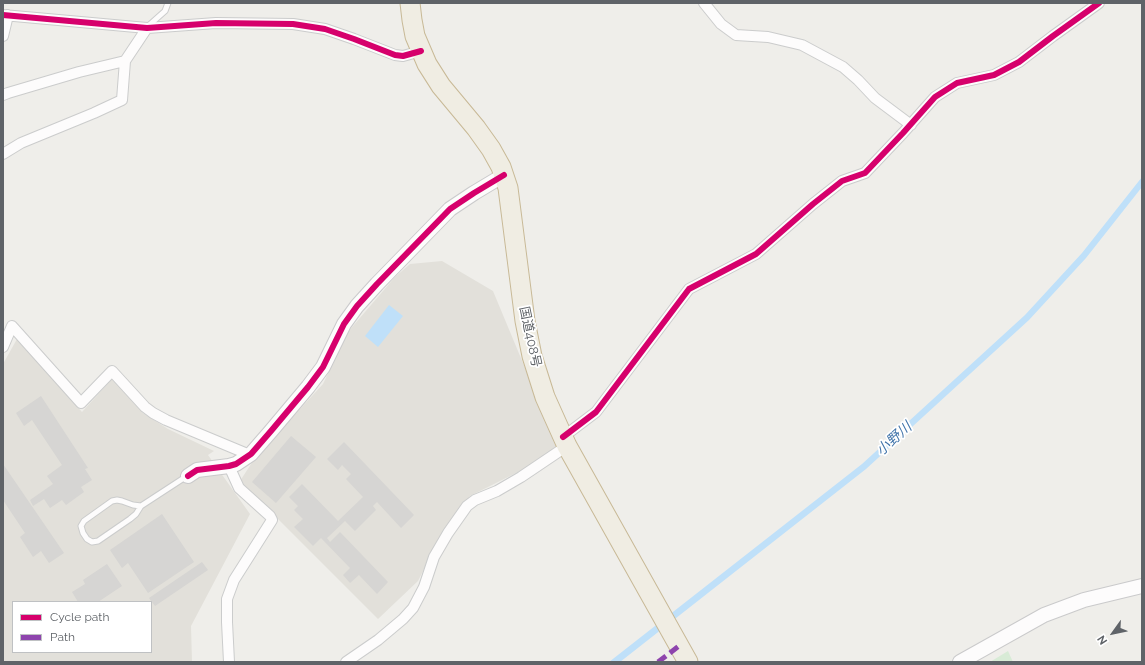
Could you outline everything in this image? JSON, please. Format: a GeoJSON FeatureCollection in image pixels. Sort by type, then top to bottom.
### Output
{"type":"FeatureCollection","features":[{"type":"Feature","properties":{"kind":"highway","name":"国道408号"},"geometry":{"type":"LineString","coordinates":[[410,3],[415,36],[427,64],[441,86],[476,128],[491,149],[504,175],[508,188],[525,321],[532,356],[545,397],[565,442],[683,654]]}},
{"type":"Feature","properties":{"kind":"street"},"geometry":{"type":"LineString","coordinates":[[704,3],[721,24],[736,35],[768,37],[802,45],[843,67],[875,98],[911,125]]}},
{"type":"Feature","properties":{"kind":"street"},"geometry":{"type":"LineString","coordinates":[[346,662],[378,640],[403,619],[413,608],[424,587],[434,556],[448,533],[468,506],[476,500],[497,491],[521,477],[565,442],[596,412],[690,289],[756,254],[842,181],[865,173],[911,125],[935,97],[957,83],[994,75],[1019,62],[1099,3]]}},
{"type":"Feature","properties":{"kind":"street"},"geometry":{"type":"LineString","coordinates":[[3,36],[5,15],[147,28],[216,23],[293,24],[326,29],[395,55],[403,56],[421,51]]}},
{"type":"Feature","properties":{"kind":"street"},"geometry":{"type":"LineString","coordinates":[[3,154],[21,143],[122,100],[125,61],[147,28]]}},
{"type":"Feature","properties":{"kind":"street"},"geometry":{"type":"LineString","coordinates":[[3,95],[79,72],[125,61]]}},
{"type":"Feature","properties":{"kind":"street"},"geometry":{"type":"LineString","coordinates":[[188,476],[197,470],[205,468],[236,464],[250,455],[315,377],[322,367],[344,324],[357,306],[450,209],[504,175]]}},
{"type":"Feature","properties":{"kind":"street"},"geometry":{"type":"LineString","coordinates":[[3,347],[12,326],[81,403],[112,371],[145,407],[153,413],[166,420],[250,455]]}},
{"type":"Feature","properties":{"kind":"street"},"geometry":{"type":"LineString","coordinates":[[229,466],[240,488],[270,516],[272,520],[234,580],[227,599],[229,662]]}},
{"type":"Feature","properties":{"kind":"street"},"geometry":{"type":"LineString","coordinates":[[960,662],[1044,615],[1084,600],[1142,586]]}},
{"type":"Feature","properties":{"kind":"lane"},"geometry":{"type":"LineString","coordinates":[[147,28],[165,11],[168,3]]}},
{"type":"Feature","properties":{"kind":"lane"},"geometry":{"type":"LineString","coordinates":[[141,506],[128,504],[117,500],[112,501],[84,521],[82,526],[83,533],[87,539],[92,542],[98,541],[130,519],[136,514],[141,506],[188,476]]}},
{"type":"Feature","properties":{"kind":"shaded area"},"geometry":{"type":"Polygon","coordinates":[[[442,261],[493,291],[558,447],[524,469],[470,496],[444,529],[418,581],[378,619],[240,481],[255,458],[323,384],[347,333],[395,277],[410,264],[442,261]]]}},
{"type":"Feature","properties":{"kind":"shaded area"},"geometry":{"type":"Polygon","coordinates":[[[17,339],[82,412],[112,379],[143,413],[168,429],[214,451],[208,455],[250,514],[191,626],[192,662],[3,662],[3,364],[17,339]]]}},
{"type":"Feature","properties":{"kind":"green space"},"geometry":{"type":"Polygon","coordinates":[[[1008,651],[1013,662],[990,662],[1008,651]]]}},
{"type":"Feature","properties":{"kind":"water","name":"小野川"},"geometry":{"type":"Polygon","coordinates":[[[1142,177],[1142,187],[1086,258],[1029,320],[866,469],[620,662],[609,662],[862,464],[1025,315],[1082,253],[1142,177]]]}},
{"type":"Feature","properties":{"kind":"water"},"geometry":{"type":"Polygon","coordinates":[[[389,305],[403,316],[378,347],[365,336],[389,305]]]}},
{"type":"Feature","properties":{"kind":"building"},"geometry":{"type":"Polygon","coordinates":[[[41,396],[88,468],[85,469],[92,480],[81,487],[84,492],[66,505],[62,500],[50,508],[44,499],[33,506],[30,500],[53,484],[47,476],[62,465],[32,420],[24,426],[16,413],[41,396]]]}},
{"type":"Feature","properties":{"kind":"building"},"geometry":{"type":"Polygon","coordinates":[[[291,436],[316,457],[276,503],[252,482],[291,436]]]}},
{"type":"Feature","properties":{"kind":"building"},"geometry":{"type":"Polygon","coordinates":[[[344,442],[414,515],[401,528],[377,502],[373,506],[376,510],[355,531],[345,521],[327,538],[330,542],[340,532],[388,582],[377,594],[359,575],[350,583],[343,575],[350,568],[321,538],[313,546],[294,527],[303,519],[294,510],[298,506],[289,497],[302,484],[338,521],[363,497],[346,479],[351,474],[342,465],[338,470],[327,459],[344,442]]]}},
{"type":"Feature","properties":{"kind":"building"},"geometry":{"type":"Polygon","coordinates":[[[3,464],[64,553],[49,563],[41,551],[33,557],[20,537],[25,533],[3,500],[3,464]]]}},
{"type":"Feature","properties":{"kind":"building"},"geometry":{"type":"Polygon","coordinates":[[[162,514],[194,562],[148,593],[128,563],[122,568],[110,550],[162,514]]]}},
{"type":"Feature","properties":{"kind":"building"},"geometry":{"type":"Polygon","coordinates":[[[202,562],[208,570],[155,606],[149,598],[202,562]]]}},
{"type":"Feature","properties":{"kind":"building"},"geometry":{"type":"Polygon","coordinates":[[[107,564],[122,586],[100,601],[77,601],[72,592],[85,584],[83,580],[107,564]]]}},
{"type":"Feature","properties":{"kind":"marked path"},"geometry":{"type":"LineString","coordinates":[[658,662],[679,646]]}},
{"type":"Feature","properties":{"kind":"cycle path"},"geometry":{"type":"LineString","coordinates":[[563,437],[596,412],[689,289],[756,254],[813,204],[842,181],[865,173],[935,97],[957,83],[994,75],[1019,62],[1099,3]]}},
{"type":"Feature","properties":{"kind":"cycle path"},"geometry":{"type":"LineString","coordinates":[[3,15],[147,28],[216,23],[293,24],[325,29],[395,55],[403,56],[421,51]]}},
{"type":"Feature","properties":{"kind":"cycle path"},"geometry":{"type":"LineString","coordinates":[[188,476],[197,470],[236,464],[251,454],[323,367],[344,324],[357,306],[450,209],[504,175]]}}]}
